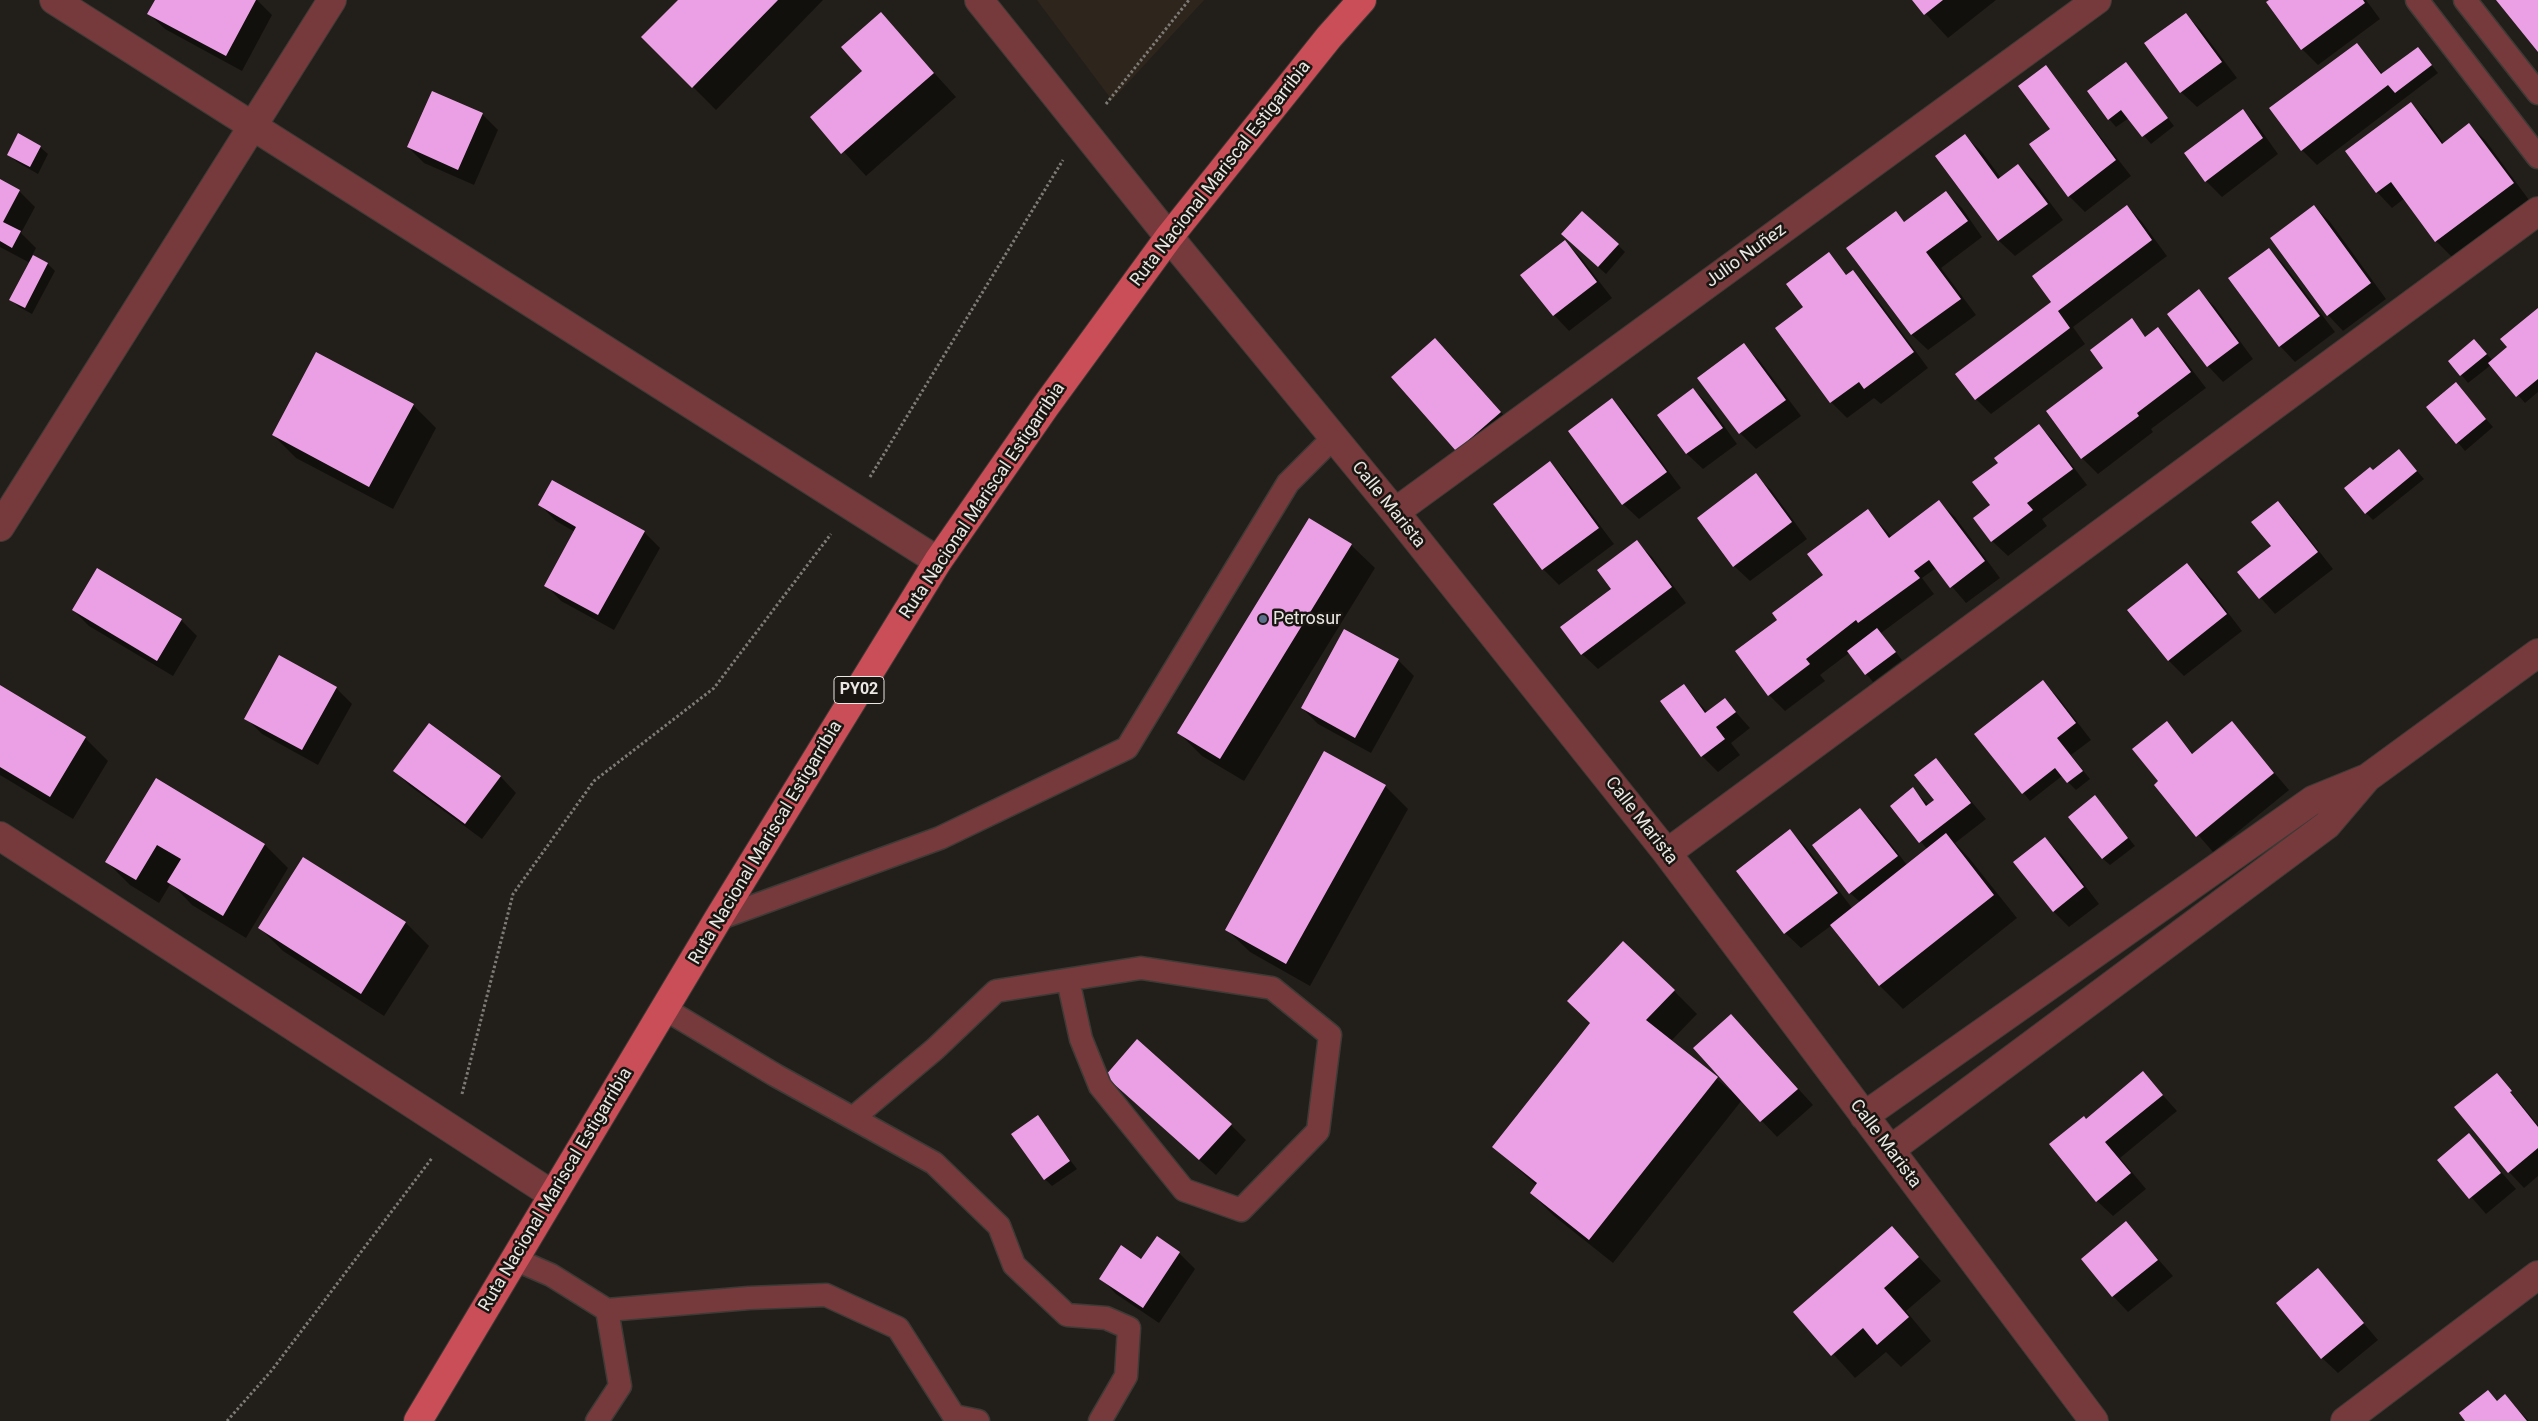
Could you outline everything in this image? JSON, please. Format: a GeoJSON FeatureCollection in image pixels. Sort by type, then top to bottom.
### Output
{"type":"FeatureCollection","features":[{"type":"Feature","properties":{"kind":"main road","name":"Ruta Nacional Mariscal Estigarribia"},"geometry":{"type":"LineString","coordinates":[[418,1421],[718,919],[938,561],[1045,407],[1169,237],[1329,36],[1362,0]]}},
{"type":"Feature","properties":{"kind":"street"},"geometry":{"type":"LineString","coordinates":[[54,0],[938,561]]}},
{"type":"Feature","properties":{"kind":"street"},"geometry":{"type":"LineString","coordinates":[[0,527],[332,0]]}},
{"type":"Feature","properties":{"kind":"street","name":"Calle Marista"},"geometry":{"type":"LineString","coordinates":[[979,0],[1169,237],[1394,512],[1667,854],[2094,1421]]}},
{"type":"Feature","properties":{"kind":"street","name":"Julio Nuñez"},"geometry":{"type":"LineString","coordinates":[[1394,512],[2097,0]]}},
{"type":"Feature","properties":{"kind":"street"},"geometry":{"type":"LineString","coordinates":[[1667,854],[2538,212]]}},
{"type":"Feature","properties":{"kind":"street"},"geometry":{"type":"LineString","coordinates":[[1890,1150],[2327,825],[2367,778],[2538,653]]}},
{"type":"Feature","properties":{"kind":"street"},"geometry":{"type":"LineString","coordinates":[[1864,1116],[2313,800],[2367,778]]}},
{"type":"Feature","properties":{"kind":"street"},"geometry":{"type":"LineString","coordinates":[[0,836],[553,1195]]}},
{"type":"Feature","properties":{"kind":"street"},"geometry":{"type":"LineString","coordinates":[[2345,1421],[2538,1275]]}},
{"type":"Feature","properties":{"kind":"lane"},"geometry":{"type":"LineString","coordinates":[[2417,0],[2538,157]]}},
{"type":"Feature","properties":{"kind":"lane"},"geometry":{"type":"LineString","coordinates":[[2464,0],[2538,93]]}},
{"type":"Feature","properties":{"kind":"lane"},"geometry":{"type":"LineString","coordinates":[[718,919],[940,838],[1127,748],[1288,483],[1334,438]]}},
{"type":"Feature","properties":{"kind":"lane"},"geometry":{"type":"LineString","coordinates":[[853,1118],[935,1050],[996,991],[1141,968],[1272,988],[1330,1034],[1318,1132],[1241,1210],[1184,1190],[1100,1086],[1081,1038],[1068,980]]}},
{"type":"Feature","properties":{"kind":"lane"},"geometry":{"type":"LineString","coordinates":[[665,1009],[934,1163],[999,1226],[1014,1265],[1067,1315],[1106,1318],[1128,1328],[1126,1376],[1100,1421]]}},
{"type":"Feature","properties":{"kind":"lane"},"geometry":{"type":"LineString","coordinates":[[514,1259],[551,1275],[607,1310],[749,1298],[826,1295],[898,1328],[954,1416],[978,1421]]}},
{"type":"Feature","properties":{"kind":"lane"},"geometry":{"type":"LineString","coordinates":[[597,1421],[620,1386],[607,1310]]}},
{"type":"Feature","properties":{"kind":"path"},"geometry":{"type":"LineString","coordinates":[[227,1421],[272,1370],[453,1130],[513,894],[594,781],[714,688],[852,506],[1067,153],[1189,0]]}},
{"type":"Feature","properties":{"kind":"shaded area"},"geometry":{"type":"Polygon","coordinates":[[[1037,0],[1204,0],[1112,100],[1037,0]]]}},
{"type":"Feature","properties":{"kind":"building"},"geometry":{"type":"Polygon","coordinates":[[[155,0],[256,0],[226,56],[147,14],[155,0]]]}},
{"type":"Feature","properties":{"kind":"building"},"geometry":{"type":"Polygon","coordinates":[[[678,0],[778,0],[692,88],[641,37],[678,0]]]}},
{"type":"Feature","properties":{"kind":"building"},"geometry":{"type":"Polygon","coordinates":[[[1912,0],[1943,0],[1924,15],[1912,0]]]}},
{"type":"Feature","properties":{"kind":"building"},"geometry":{"type":"Polygon","coordinates":[[[2269,0],[2363,0],[2365,3],[2301,50],[2266,2],[2269,0]]]}},
{"type":"Feature","properties":{"kind":"building"},"geometry":{"type":"Polygon","coordinates":[[[2496,0],[2538,0],[2538,52],[2496,0]]]}},
{"type":"Feature","properties":{"kind":"building"},"geometry":{"type":"Polygon","coordinates":[[[881,12],[934,73],[841,154],[810,117],[862,71],[841,47],[881,12]]]}},
{"type":"Feature","properties":{"kind":"building"},"geometry":{"type":"Polygon","coordinates":[[[2186,13],[2222,62],[2180,93],[2144,43],[2186,13]]]}},
{"type":"Feature","properties":{"kind":"building"},"geometry":{"type":"Polygon","coordinates":[[[2357,43],[2381,74],[2418,47],[2432,65],[2395,93],[2388,85],[2301,151],[2269,108],[2357,43]]]}},
{"type":"Feature","properties":{"kind":"building"},"geometry":{"type":"Polygon","coordinates":[[[2126,62],[2168,118],[2142,137],[2121,110],[2108,120],[2087,91],[2126,62]]]}},
{"type":"Feature","properties":{"kind":"building"},"geometry":{"type":"Polygon","coordinates":[[[2046,65],[2116,160],[2068,197],[2029,144],[2050,129],[2018,86],[2046,65]]]}},
{"type":"Feature","properties":{"kind":"building"},"geometry":{"type":"Polygon","coordinates":[[[432,91],[483,113],[458,170],[407,147],[432,91]]]}},
{"type":"Feature","properties":{"kind":"building"},"geometry":{"type":"Polygon","coordinates":[[[2411,102],[2442,144],[2469,123],[2514,183],[2435,242],[2391,182],[2376,193],[2345,151],[2411,102]]]}},
{"type":"Feature","properties":{"kind":"building"},"geometry":{"type":"Polygon","coordinates":[[[2243,109],[2263,138],[2205,182],[2184,153],[2243,109]]]}},
{"type":"Feature","properties":{"kind":"building"},"geometry":{"type":"Polygon","coordinates":[[[18,133],[41,146],[30,167],[7,155],[18,133]]]}},
{"type":"Feature","properties":{"kind":"building"},"geometry":{"type":"Polygon","coordinates":[[[1965,134],[1998,179],[2018,164],[2048,204],[1998,241],[1935,156],[1965,134]]]}},
{"type":"Feature","properties":{"kind":"building"},"geometry":{"type":"Polygon","coordinates":[[[0,179],[20,190],[3,222],[21,231],[12,248],[0,241],[0,179]]]}},
{"type":"Feature","properties":{"kind":"building"},"geometry":{"type":"Polygon","coordinates":[[[1946,191],[1968,221],[1926,252],[1961,299],[1911,335],[1846,248],[1896,211],[1904,222],[1946,191]]]}},
{"type":"Feature","properties":{"kind":"building"},"geometry":{"type":"Polygon","coordinates":[[[2127,205],[2152,240],[2058,311],[2070,328],[1975,400],[1955,374],[2051,302],[2032,276],[2127,205]]]}},
{"type":"Feature","properties":{"kind":"building"},"geometry":{"type":"Polygon","coordinates":[[[2314,205],[2371,283],[2327,316],[2270,238],[2314,205]]]}},
{"type":"Feature","properties":{"kind":"building"},"geometry":{"type":"Polygon","coordinates":[[[1582,211],[1619,244],[1598,267],[1561,234],[1582,211]]]}},
{"type":"Feature","properties":{"kind":"building"},"geometry":{"type":"Polygon","coordinates":[[[1565,240],[1597,282],[1553,316],[1520,275],[1565,240]]]}},
{"type":"Feature","properties":{"kind":"building"},"geometry":{"type":"Polygon","coordinates":[[[2269,248],[2320,316],[2279,347],[2228,278],[2269,248]]]}},
{"type":"Feature","properties":{"kind":"building"},"geometry":{"type":"Polygon","coordinates":[[[1829,252],[1846,275],[1853,270],[1914,352],[1864,389],[1859,382],[1830,403],[1775,328],[1803,307],[1786,284],[1829,252]]]}},
{"type":"Feature","properties":{"kind":"building"},"geometry":{"type":"Polygon","coordinates":[[[33,255],[48,263],[25,308],[9,300],[33,255]]]}},
{"type":"Feature","properties":{"kind":"building"},"geometry":{"type":"Polygon","coordinates":[[[2199,289],[2239,343],[2207,367],[2167,314],[2199,289]]]}},
{"type":"Feature","properties":{"kind":"building"},"geometry":{"type":"Polygon","coordinates":[[[2538,308],[2538,379],[2516,397],[2488,363],[2507,347],[2500,339],[2538,308]]]}},
{"type":"Feature","properties":{"kind":"building"},"geometry":{"type":"Polygon","coordinates":[[[2132,318],[2145,337],[2158,327],[2191,372],[2137,413],[2139,416],[2081,459],[2046,411],[2103,368],[2090,350],[2132,318]]]}},
{"type":"Feature","properties":{"kind":"building"},"geometry":{"type":"Polygon","coordinates":[[[1435,338],[1501,412],[1456,451],[1391,377],[1435,338]]]}},
{"type":"Feature","properties":{"kind":"building"},"geometry":{"type":"Polygon","coordinates":[[[2474,339],[2487,354],[2460,376],[2448,361],[2474,339]]]}},
{"type":"Feature","properties":{"kind":"building"},"geometry":{"type":"Polygon","coordinates":[[[1744,343],[1786,400],[1739,434],[1697,378],[1744,343]]]}},
{"type":"Feature","properties":{"kind":"building"},"geometry":{"type":"Polygon","coordinates":[[[316,352],[414,404],[369,487],[272,435],[316,352]]]}},
{"type":"Feature","properties":{"kind":"building"},"geometry":{"type":"Polygon","coordinates":[[[2456,382],[2486,419],[2456,444],[2426,407],[2456,382]]]}},
{"type":"Feature","properties":{"kind":"building"},"geometry":{"type":"Polygon","coordinates":[[[1693,388],[1723,428],[1686,454],[1657,415],[1693,388]]]}},
{"type":"Feature","properties":{"kind":"building"},"geometry":{"type":"Polygon","coordinates":[[[1612,398],[1667,472],[1622,505],[1568,431],[1612,398]]]}},
{"type":"Feature","properties":{"kind":"building"},"geometry":{"type":"Polygon","coordinates":[[[2039,424],[2073,469],[2027,503],[2033,510],[1991,542],[1973,518],[1990,505],[1972,482],[1998,463],[1994,458],[2039,424]]]}},
{"type":"Feature","properties":{"kind":"building"},"geometry":{"type":"Polygon","coordinates":[[[2399,449],[2417,471],[2365,514],[2344,488],[2370,467],[2373,470],[2399,449]]]}},
{"type":"Feature","properties":{"kind":"building"},"geometry":{"type":"Polygon","coordinates":[[[1550,461],[1599,528],[1542,570],[1493,504],[1550,461]]]}},
{"type":"Feature","properties":{"kind":"building"},"geometry":{"type":"Polygon","coordinates":[[[1756,473],[1792,522],[1733,567],[1697,518],[1756,473]]]}},
{"type":"Feature","properties":{"kind":"building"},"geometry":{"type":"Polygon","coordinates":[[[552,480],[645,531],[598,615],[544,586],[576,527],[538,505],[552,480]]]}},
{"type":"Feature","properties":{"kind":"building"},"geometry":{"type":"Polygon","coordinates":[[[1939,500],[1985,561],[1950,588],[1929,560],[1914,571],[1920,578],[1858,623],[1856,620],[1806,659],[1810,664],[1768,696],[1735,651],[1777,620],[1772,613],[1823,575],[1807,554],[1868,509],[1889,538],[1939,500]]]}},
{"type":"Feature","properties":{"kind":"building"},"geometry":{"type":"Polygon","coordinates":[[[2278,501],[2318,552],[2259,599],[2237,572],[2271,546],[2251,522],[2278,501]]]}},
{"type":"Feature","properties":{"kind":"building"},"geometry":{"type":"Polygon","coordinates":[[[1309,518],[1352,544],[1220,759],[1177,733],[1309,518]]]}},
{"type":"Feature","properties":{"kind":"building"},"geometry":{"type":"Polygon","coordinates":[[[1637,540],[1672,587],[1581,655],[1560,627],[1611,589],[1597,570],[1637,540]]]}},
{"type":"Feature","properties":{"kind":"building"},"geometry":{"type":"Polygon","coordinates":[[[2187,563],[2227,614],[2168,661],[2127,610],[2187,563]]]}},
{"type":"Feature","properties":{"kind":"building"},"geometry":{"type":"Polygon","coordinates":[[[97,568],[182,619],[157,661],[72,610],[97,568]]]}},
{"type":"Feature","properties":{"kind":"building"},"geometry":{"type":"Polygon","coordinates":[[[1877,628],[1896,652],[1865,675],[1847,651],[1877,628]]]}},
{"type":"Feature","properties":{"kind":"building"},"geometry":{"type":"Polygon","coordinates":[[[1344,629],[1399,659],[1355,738],[1301,708],[1344,629]]]}},
{"type":"Feature","properties":{"kind":"building"},"geometry":{"type":"Polygon","coordinates":[[[279,655],[337,687],[302,750],[244,719],[279,655]]]}},
{"type":"Feature","properties":{"kind":"building"},"geometry":{"type":"Polygon","coordinates":[[[2043,680],[2076,723],[2057,738],[2083,771],[2067,783],[2055,768],[2022,794],[1974,734],[2043,680]]]}},
{"type":"Feature","properties":{"kind":"building"},"geometry":{"type":"Polygon","coordinates":[[[1684,684],[1705,713],[1725,698],[1736,712],[1716,727],[1725,739],[1701,757],[1660,701],[1684,684]]]}},
{"type":"Feature","properties":{"kind":"building"},"geometry":{"type":"Polygon","coordinates":[[[0,685],[86,737],[50,797],[0,767],[0,685]]]}},
{"type":"Feature","properties":{"kind":"building"},"geometry":{"type":"Polygon","coordinates":[[[2167,721],[2192,754],[2232,721],[2274,773],[2196,837],[2154,785],[2158,781],[2132,749],[2167,721]]]}},
{"type":"Feature","properties":{"kind":"building"},"geometry":{"type":"Polygon","coordinates":[[[429,723],[501,776],[465,824],[393,771],[429,723]]]}},
{"type":"Feature","properties":{"kind":"building"},"geometry":{"type":"Polygon","coordinates":[[[1324,751],[1386,785],[1286,964],[1225,930],[1324,751]]]}},
{"type":"Feature","properties":{"kind":"building"},"geometry":{"type":"Polygon","coordinates":[[[1936,758],[1971,803],[1919,843],[1890,806],[1913,787],[1926,806],[1934,800],[1914,775],[1936,758]]]}},
{"type":"Feature","properties":{"kind":"building"},"geometry":{"type":"Polygon","coordinates":[[[156,778],[265,844],[223,916],[167,882],[181,859],[157,845],[136,880],[105,862],[156,778]]]}},
{"type":"Feature","properties":{"kind":"building"},"geometry":{"type":"Polygon","coordinates":[[[2095,795],[2128,838],[2102,859],[2068,817],[2095,795]]]}},
{"type":"Feature","properties":{"kind":"building"},"geometry":{"type":"Polygon","coordinates":[[[1860,808],[1898,856],[1849,894],[1812,845],[1860,808]]]}},
{"type":"Feature","properties":{"kind":"building"},"geometry":{"type":"Polygon","coordinates":[[[1790,829],[1838,893],[1784,934],[1736,871],[1790,829]]]}},
{"type":"Feature","properties":{"kind":"building"},"geometry":{"type":"Polygon","coordinates":[[[1946,833],[1994,895],[1879,986],[1830,925],[1946,833]]]}},
{"type":"Feature","properties":{"kind":"building"},"geometry":{"type":"Polygon","coordinates":[[[2045,837],[2084,887],[2053,912],[2013,862],[2045,837]]]}},
{"type":"Feature","properties":{"kind":"building"},"geometry":{"type":"Polygon","coordinates":[[[303,857],[406,922],[361,994],[258,928],[303,857]]]}},
{"type":"Feature","properties":{"kind":"building"},"geometry":{"type":"Polygon","coordinates":[[[1623,941],[1675,990],[1646,1020],[1718,1077],[1589,1240],[1530,1193],[1537,1183],[1492,1147],[1590,1023],[1567,1001],[1623,941]]]}},
{"type":"Feature","properties":{"kind":"building"},"geometry":{"type":"Polygon","coordinates":[[[1731,1014],[1798,1089],[1760,1122],[1693,1048],[1731,1014]]]}},
{"type":"Feature","properties":{"kind":"building"},"geometry":{"type":"Polygon","coordinates":[[[1137,1039],[1232,1124],[1199,1160],[1105,1076],[1137,1039]]]}},
{"type":"Feature","properties":{"kind":"building"},"geometry":{"type":"Polygon","coordinates":[[[2143,1071],[2163,1095],[2105,1142],[2131,1173],[2096,1202],[2049,1144],[2084,1116],[2086,1119],[2143,1071]]]}},
{"type":"Feature","properties":{"kind":"building"},"geometry":{"type":"Polygon","coordinates":[[[2497,1073],[2538,1127],[2538,1148],[2508,1173],[2454,1107],[2497,1073]]]}},
{"type":"Feature","properties":{"kind":"building"},"geometry":{"type":"Polygon","coordinates":[[[1038,1115],[1070,1161],[1044,1180],[1011,1134],[1038,1115]]]}},
{"type":"Feature","properties":{"kind":"building"},"geometry":{"type":"Polygon","coordinates":[[[2469,1133],[2501,1173],[2469,1199],[2437,1160],[2469,1133]]]}},
{"type":"Feature","properties":{"kind":"building"},"geometry":{"type":"Polygon","coordinates":[[[2126,1221],[2158,1260],[2112,1297],[2081,1259],[2126,1221]]]}},
{"type":"Feature","properties":{"kind":"building"},"geometry":{"type":"Polygon","coordinates":[[[1892,1226],[1919,1257],[1884,1288],[1909,1317],[1877,1345],[1863,1328],[1831,1356],[1793,1312],[1892,1226]]]}},
{"type":"Feature","properties":{"kind":"building"},"geometry":{"type":"Polygon","coordinates":[[[1157,1236],[1180,1252],[1143,1308],[1099,1279],[1121,1245],[1141,1259],[1157,1236]]]}},
{"type":"Feature","properties":{"kind":"building"},"geometry":{"type":"Polygon","coordinates":[[[2318,1268],[2364,1323],[2321,1359],[2276,1303],[2318,1268]]]}},
{"type":"Feature","properties":{"kind":"building"},"geometry":{"type":"Polygon","coordinates":[[[2488,1390],[2497,1401],[2505,1394],[2527,1421],[2465,1421],[2459,1413],[2488,1390]]]}},
{"type":"Feature","properties":{"kind":"place","name":"Petrosur"},"geometry":{"type":"Point","coordinates":[1263,619]}}]}
